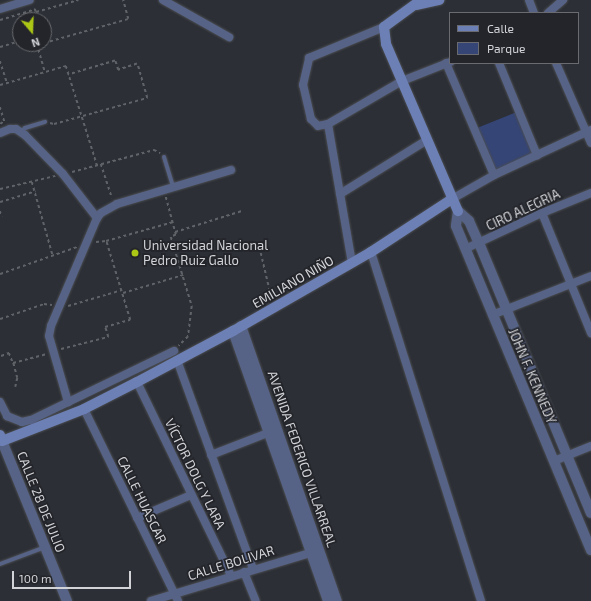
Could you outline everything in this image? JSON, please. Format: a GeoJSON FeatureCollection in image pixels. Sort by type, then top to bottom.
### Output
{"type":"FeatureCollection","features":[{"type":"Feature","properties":{"kind":"main road"},"geometry":{"type":"LineString","coordinates":[[384,27],[419,2],[440,0]]}},
{"type":"Feature","properties":{"kind":"main road","name":"JOHN F. KENNEDY"},"geometry":{"type":"LineString","coordinates":[[384,27],[386,44],[458,211]]}},
{"type":"Feature","properties":{"kind":"main road","name":"EMILIANO NIÑO"},"geometry":{"type":"LineString","coordinates":[[1,439],[84,409],[137,382],[175,355],[237,328],[371,252],[452,199]]}},
{"type":"Feature","properties":{"kind":"street"},"geometry":{"type":"LineString","coordinates":[[0,9],[30,0]]}},
{"type":"Feature","properties":{"kind":"street"},"geometry":{"type":"LineString","coordinates":[[163,0],[229,38]]}},
{"type":"Feature","properties":{"kind":"street"},"geometry":{"type":"LineString","coordinates":[[529,0],[534,12]]}},
{"type":"Feature","properties":{"kind":"street"},"geometry":{"type":"LineString","coordinates":[[549,12],[563,0]]}},
{"type":"Feature","properties":{"kind":"street"},"geometry":{"type":"LineString","coordinates":[[384,27],[309,58],[303,85],[311,119],[318,126],[328,124],[402,81],[448,62],[494,175]]}},
{"type":"Feature","properties":{"kind":"street"},"geometry":{"type":"LineString","coordinates":[[499,64],[538,155]]}},
{"type":"Feature","properties":{"kind":"street"},"geometry":{"type":"LineString","coordinates":[[556,64],[589,131],[591,143]]}},
{"type":"Feature","properties":{"kind":"street"},"geometry":{"type":"LineString","coordinates":[[328,124],[352,263]]}},
{"type":"Feature","properties":{"kind":"street"},"geometry":{"type":"LineString","coordinates":[[3,132],[16,129],[20,132],[63,174],[97,218]]}},
{"type":"Feature","properties":{"kind":"street","name":"EMILIANO NIÑO"},"geometry":{"type":"LineString","coordinates":[[452,199],[494,175],[589,131]]}},
{"type":"Feature","properties":{"kind":"street"},"geometry":{"type":"LineString","coordinates":[[340,194],[427,140]]}},
{"type":"Feature","properties":{"kind":"street"},"geometry":{"type":"LineString","coordinates":[[68,402],[49,336],[51,326],[88,243],[97,218],[101,213],[114,206],[231,170]]}},
{"type":"Feature","properties":{"kind":"street","name":"CIRO ALEGRIA"},"geometry":{"type":"LineString","coordinates":[[465,249],[542,213],[591,193]]}},
{"type":"Feature","properties":{"kind":"street","name":"JOHN F. KENNEDY"},"geometry":{"type":"LineString","coordinates":[[458,211],[469,221],[479,243],[591,513]]}},
{"type":"Feature","properties":{"kind":"street","name":"JOHN F. KENNEDY"},"geometry":{"type":"LineString","coordinates":[[458,211],[456,226],[465,249],[591,550]]}},
{"type":"Feature","properties":{"kind":"street"},"geometry":{"type":"LineString","coordinates":[[542,213],[591,333]]}},
{"type":"Feature","properties":{"kind":"street"},"geometry":{"type":"LineString","coordinates":[[371,252],[481,601]]}},
{"type":"Feature","properties":{"kind":"street"},"geometry":{"type":"LineString","coordinates":[[492,315],[591,276]]}},
{"type":"Feature","properties":{"kind":"street","name":"AVENIDA FEDERICO VILLARREAL"},"geometry":{"type":"LineString","coordinates":[[237,328],[315,551],[337,601]]}},
{"type":"Feature","properties":{"kind":"street"},"geometry":{"type":"LineString","coordinates":[[0,402],[7,416],[22,422],[31,420],[175,355],[253,569]]}},
{"type":"Feature","properties":{"kind":"street","name":"VÍCTOR DOLG Y LARA"},"geometry":{"type":"LineString","coordinates":[[137,382],[231,576]]}},
{"type":"Feature","properties":{"kind":"street","name":"CALLE HUASCAR"},"geometry":{"type":"LineString","coordinates":[[84,409],[178,601]]}},
{"type":"Feature","properties":{"kind":"street"},"geometry":{"type":"LineString","coordinates":[[211,455],[273,431]]}},
{"type":"Feature","properties":{"kind":"street","name":"CALLE 28 DE JULIO"},"geometry":{"type":"LineString","coordinates":[[1,439],[46,546],[67,601]]}},
{"type":"Feature","properties":{"kind":"street"},"geometry":{"type":"LineString","coordinates":[[554,461],[591,446]]}},
{"type":"Feature","properties":{"kind":"street"},"geometry":{"type":"LineString","coordinates":[[137,518],[191,495]]}},
{"type":"Feature","properties":{"kind":"street","name":"AVENIDA FEDERICO VILLARREAL"},"geometry":{"type":"LineString","coordinates":[[315,551],[328,601]]}},
{"type":"Feature","properties":{"kind":"street","name":"CALLE BOLIVAR"},"geometry":{"type":"LineString","coordinates":[[151,601],[315,551]]}},
{"type":"Feature","properties":{"kind":"street"},"geometry":{"type":"LineString","coordinates":[[244,572],[256,601]]}},
{"type":"Feature","properties":{"kind":"lane"},"geometry":{"type":"LineString","coordinates":[[20,132],[25,128],[45,122]]}},
{"type":"Feature","properties":{"kind":"lane"},"geometry":{"type":"LineString","coordinates":[[164,157],[173,187]]}},
{"type":"Feature","properties":{"kind":"lane"},"geometry":{"type":"LineString","coordinates":[[0,564],[46,546]]}},
{"type":"Feature","properties":{"kind":"path"},"geometry":{"type":"LineString","coordinates":[[0,20],[35,9],[36,12],[78,0]]}},
{"type":"Feature","properties":{"kind":"path"},"geometry":{"type":"LineString","coordinates":[[52,41],[128,19],[123,0]]}},
{"type":"Feature","properties":{"kind":"path"},"geometry":{"type":"LineString","coordinates":[[0,47],[12,43]]}},
{"type":"Feature","properties":{"kind":"path"},"geometry":{"type":"LineString","coordinates":[[39,52],[45,72]]}},
{"type":"Feature","properties":{"kind":"path"},"geometry":{"type":"LineString","coordinates":[[0,61],[7,83]]}},
{"type":"Feature","properties":{"kind":"path"},"geometry":{"type":"LineString","coordinates":[[45,122],[54,124],[147,98],[138,64],[118,70],[115,61],[68,74]]}},
{"type":"Feature","properties":{"kind":"path"},"geometry":{"type":"LineString","coordinates":[[0,85],[66,66],[97,165]]}},
{"type":"Feature","properties":{"kind":"path"},"geometry":{"type":"LineString","coordinates":[[0,107],[4,121],[3,132]]}},
{"type":"Feature","properties":{"kind":"path"},"geometry":{"type":"LineString","coordinates":[[0,124],[4,121]]}},
{"type":"Feature","properties":{"kind":"path"},"geometry":{"type":"LineString","coordinates":[[0,189],[154,150],[164,157]]}},
{"type":"Feature","properties":{"kind":"path"},"geometry":{"type":"LineString","coordinates":[[101,164],[114,206]]}},
{"type":"Feature","properties":{"kind":"path"},"geometry":{"type":"LineString","coordinates":[[32,182],[53,256]]}},
{"type":"Feature","properties":{"kind":"path"},"geometry":{"type":"LineString","coordinates":[[164,190],[176,235],[171,237],[192,306],[188,337],[175,355]]}},
{"type":"Feature","properties":{"kind":"path"},"geometry":{"type":"LineString","coordinates":[[0,202],[35,191]]}},
{"type":"Feature","properties":{"kind":"path"},"geometry":{"type":"LineString","coordinates":[[0,211],[2,217]]}},
{"type":"Feature","properties":{"kind":"path"},"geometry":{"type":"LineString","coordinates":[[175,232],[242,211]]}},
{"type":"Feature","properties":{"kind":"path"},"geometry":{"type":"LineString","coordinates":[[0,274],[88,243],[106,242],[173,222]]}},
{"type":"Feature","properties":{"kind":"path"},"geometry":{"type":"LineString","coordinates":[[13,364],[108,337],[105,327],[130,320],[106,242]]}},
{"type":"Feature","properties":{"kind":"path"},"geometry":{"type":"LineString","coordinates":[[261,253],[272,298]]}},
{"type":"Feature","properties":{"kind":"path"},"geometry":{"type":"LineString","coordinates":[[122,293],[183,275]]}},
{"type":"Feature","properties":{"kind":"path"},"geometry":{"type":"LineString","coordinates":[[0,319],[44,304],[67,307],[122,290]]}},
{"type":"Feature","properties":{"kind":"path"},"geometry":{"type":"LineString","coordinates":[[0,353],[0,356],[9,353],[17,378],[15,387]]}},
{"type":"Feature","properties":{"kind":"green space"},"geometry":{"type":"Polygon","coordinates":[[[519,111],[537,156],[492,173],[474,129],[519,111]]]}},
{"type":"Feature","properties":{"kind":"place","name":"Universidad Nacional Pedro Ruiz Gallo"},"geometry":{"type":"Point","coordinates":[135,253]}}]}
